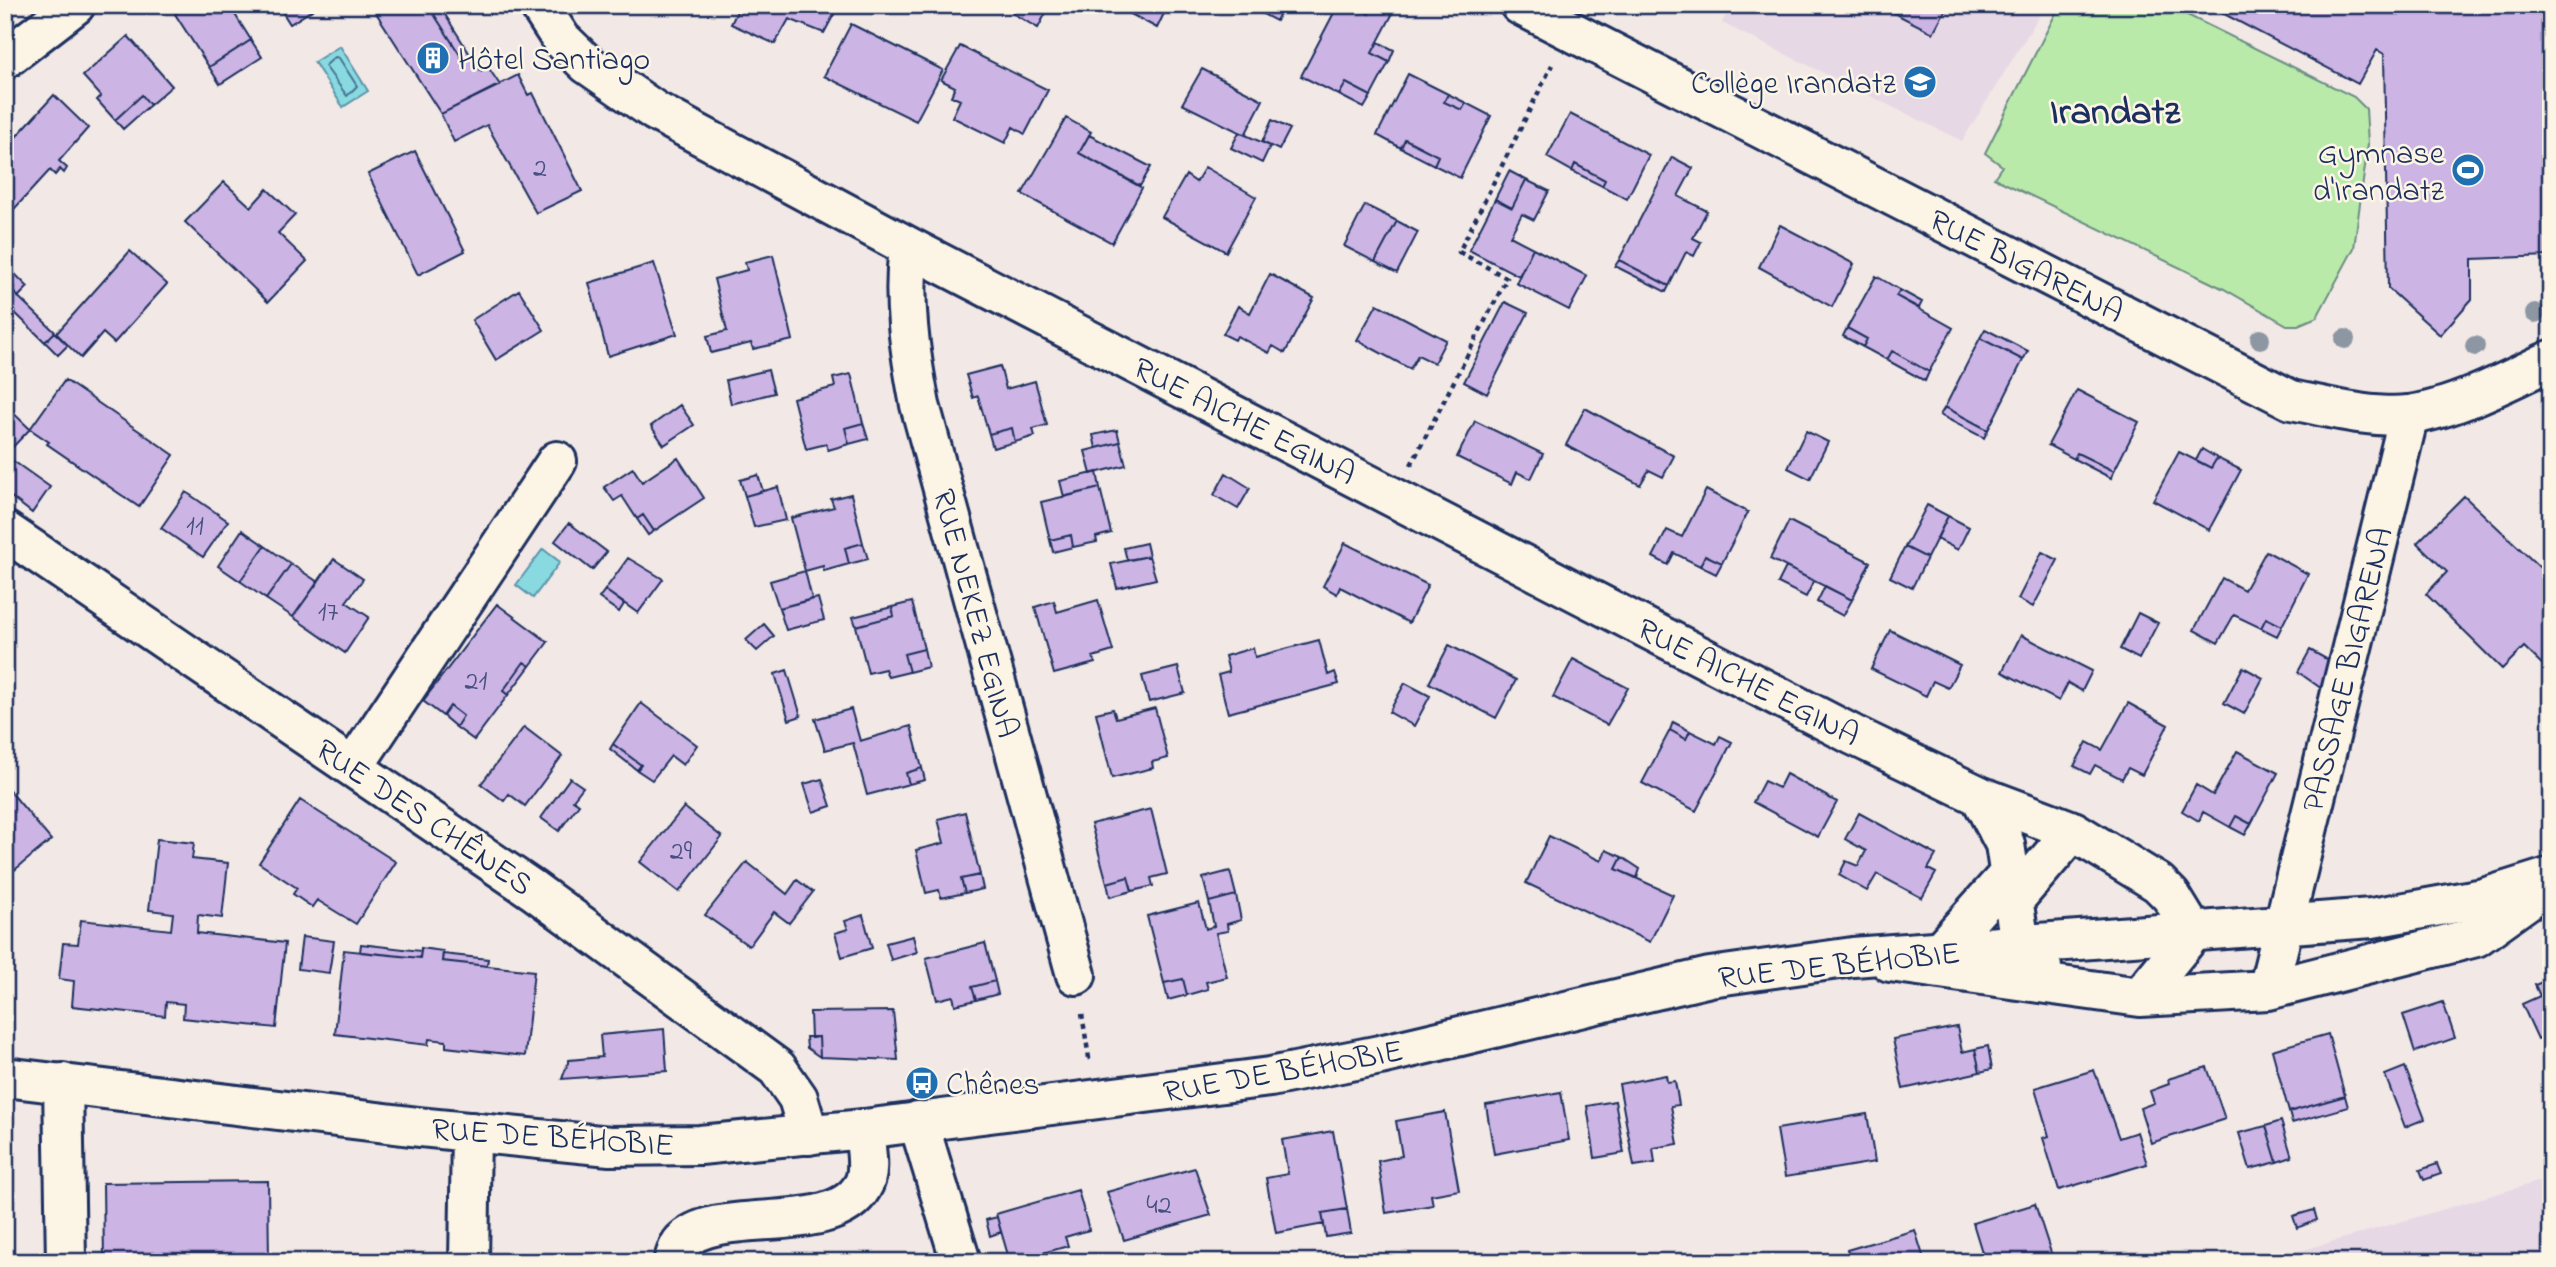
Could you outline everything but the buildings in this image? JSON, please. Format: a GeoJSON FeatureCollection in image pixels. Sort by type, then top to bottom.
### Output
{"type":"FeatureCollection","features":[{"type":"Feature","properties":{"kind":"street"},"geometry":{"type":"LineString","coordinates":[[5,59],[75,5]]}},
{"type":"Feature","properties":{"kind":"street","name":"RUE AICHE EGINA"},"geometry":{"type":"LineString","coordinates":[[539,5],[561,39],[587,64],[631,96],[909,247],[1731,673],[1980,796],[2073,831],[2158,883],[2171,896],[2193,932]]}},
{"type":"Feature","properties":{"kind":"street","name":"RUE BIGARENA"},"geometry":{"type":"LineString","coordinates":[[1520,5],[2291,400],[2350,411],[2409,415],[2486,392],[2551,360]]}},
{"type":"Feature","properties":{"kind":"street","name":"RUE NEKEZ EGINA"},"geometry":{"type":"LineString","coordinates":[[909,247],[906,268],[909,346],[920,405],[1076,975]]}},
{"type":"Feature","properties":{"kind":"street","name":"PASSAGE BIGARENA"},"geometry":{"type":"LineString","coordinates":[[2268,990],[2282,924],[2409,415]]}},
{"type":"Feature","properties":{"kind":"street"},"geometry":{"type":"LineString","coordinates":[[354,766],[557,461]]}},
{"type":"Feature","properties":{"kind":"street","name":"RUE DES CHÊNES"},"geometry":{"type":"LineString","coordinates":[[5,531],[185,656],[354,766],[533,890],[777,1068],[798,1098],[809,1135]]}},
{"type":"Feature","properties":{"kind":"street"},"geometry":{"type":"LineString","coordinates":[[1980,796],[2005,844],[2020,945],[2060,986]]}},
{"type":"Feature","properties":{"kind":"street"},"geometry":{"type":"LineString","coordinates":[[1941,950],[2073,831]]}},
{"type":"Feature","properties":{"kind":"street","name":"RUE DE BÉHOBIE"},"geometry":{"type":"LineString","coordinates":[[5,1077],[610,1146],[699,1145],[864,1129],[1270,1077],[1393,1052],[1710,977],[1853,957],[2384,916],[2483,898],[2551,877]]}},
{"type":"Feature","properties":{"kind":"street"},"geometry":{"type":"LineString","coordinates":[[1853,957],[2140,998],[2268,990],[2476,937],[2551,883]]}},
{"type":"Feature","properties":{"kind":"street"},"geometry":{"type":"LineString","coordinates":[[2140,998],[2193,932]]}},
{"type":"Feature","properties":{"kind":"street"},"geometry":{"type":"LineString","coordinates":[[63,1083],[66,1262]]}},
{"type":"Feature","properties":{"kind":"street"},"geometry":{"type":"LineString","coordinates":[[918,1121],[961,1262]]}},
{"type":"Feature","properties":{"kind":"street"},"geometry":{"type":"LineString","coordinates":[[673,1262],[680,1243],[701,1228],[724,1223],[760,1223],[812,1215],[845,1204],[863,1187],[867,1169],[864,1129]]}},
{"type":"Feature","properties":{"kind":"street"},"geometry":{"type":"LineString","coordinates":[[469,1262],[471,1132]]}},
{"type":"Feature","properties":{"kind":"path"},"geometry":{"type":"LineString","coordinates":[[1395,497],[1507,278],[1459,252],[1569,30]]}},
{"type":"Feature","properties":{"kind":"shaded area","name":"Collège Irandatz"},"geometry":{"type":"Polygon","coordinates":[[[1731,5],[2046,5],[1962,141],[1722,23],[1731,5]]]}},
{"type":"Feature","properties":{"kind":"shaded area"},"geometry":{"type":"Polygon","coordinates":[[[2551,1178],[2551,1262],[2280,1262],[2297,1252],[2551,1178]]]}},
{"type":"Feature","properties":{"kind":"green space"},"geometry":{"type":"Polygon","coordinates":[[[2060,5],[2167,5],[2354,97],[2366,109],[2368,144],[2354,248],[2317,317],[2298,325],[2287,325],[2224,289],[1994,178],[2002,166],[1985,153],[2060,5]]]}},
{"type":"Feature","properties":{"kind":"water"},"geometry":{"type":"Polygon","coordinates":[[[340,46],[368,91],[343,107],[314,62],[340,46]]]}},
{"type":"Feature","properties":{"kind":"water"},"geometry":{"type":"Polygon","coordinates":[[[543,549],[560,562],[533,598],[516,585],[543,549]]]}},
{"type":"Feature","properties":{"kind":"place","name":"Hôtel Santiago"},"geometry":{"type":"Point","coordinates":[433,58]}},
{"type":"Feature","properties":{"kind":"place","name":"Collège Irandatz"},"geometry":{"type":"Point","coordinates":[1920,82]}},
{"type":"Feature","properties":{"kind":"place","name":"Gymnase d'Irandatz"},"geometry":{"type":"Point","coordinates":[2468,170]}},
{"type":"Feature","properties":{"kind":"place","name":"Chênes"},"geometry":{"type":"Point","coordinates":[922,1083]}},
{"type":"Feature","properties":{"kind":"district","name":"Irandatz"},"geometry":{"type":"Point","coordinates":[2115,110]}}]}
